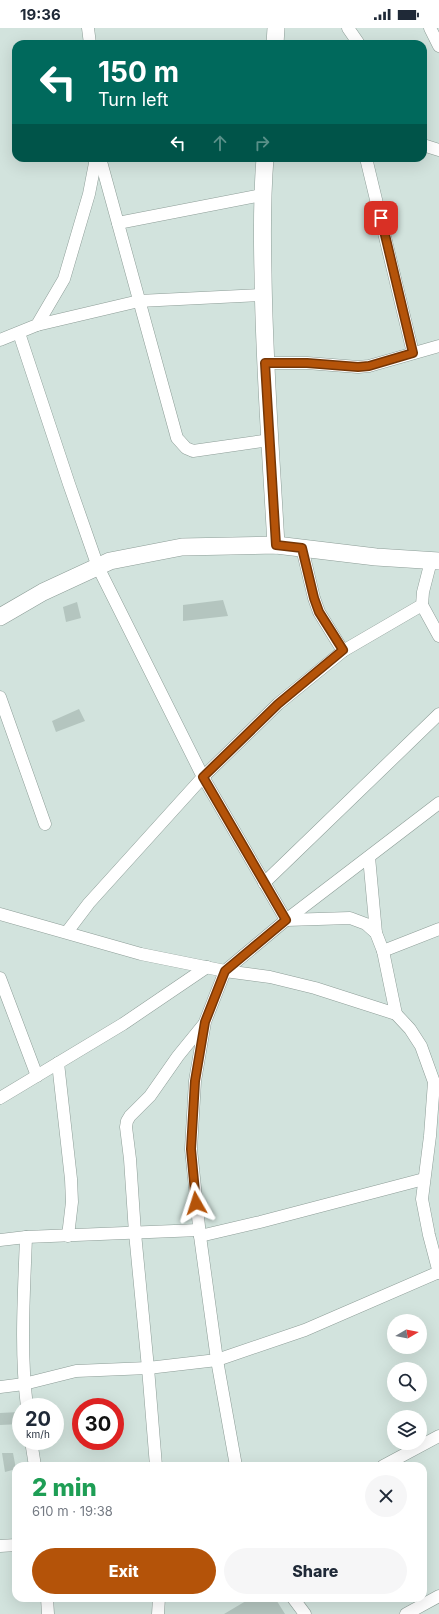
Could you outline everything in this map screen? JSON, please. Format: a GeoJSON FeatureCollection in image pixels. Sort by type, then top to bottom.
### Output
{"type":"FeatureCollection","features":[{"type":"Feature","properties":{"kind":"main road"},"geometry":{"type":"LineString","coordinates":[[275,40],[276,28]]}},
{"type":"Feature","properties":{"kind":"main road"},"geometry":{"type":"LineString","coordinates":[[265,162],[262,195],[265,363],[276,545]]}},
{"type":"Feature","properties":{"kind":"main road"},"geometry":{"type":"LineString","coordinates":[[0,617],[43,592],[110,561],[182,547],[276,545],[376,557],[435,561]]}},
{"type":"Feature","properties":{"kind":"street"},"geometry":{"type":"LineString","coordinates":[[88,28],[90,40]]}},
{"type":"Feature","properties":{"kind":"street"},"geometry":{"type":"LineString","coordinates":[[348,28],[356,40]]}},
{"type":"Feature","properties":{"kind":"street"},"geometry":{"type":"LineString","coordinates":[[430,28],[439,46]]}},
{"type":"Feature","properties":{"kind":"street"},"geometry":{"type":"LineString","coordinates":[[427,146],[439,150]]}},
{"type":"Feature","properties":{"kind":"street"},"geometry":{"type":"LineString","coordinates":[[37,325],[64,279],[89,194],[95,162]]}},
{"type":"Feature","properties":{"kind":"street"},"geometry":{"type":"LineString","coordinates":[[101,162],[177,438],[186,448],[193,451],[270,440]]}},
{"type":"Feature","properties":{"kind":"street"},"geometry":{"type":"LineString","coordinates":[[367,162],[413,353]]}},
{"type":"Feature","properties":{"kind":"street"},"geometry":{"type":"LineString","coordinates":[[118,223],[262,195]]}},
{"type":"Feature","properties":{"kind":"street"},"geometry":{"type":"LineString","coordinates":[[0,340],[37,325],[139,301],[263,295]]}},
{"type":"Feature","properties":{"kind":"street"},"geometry":{"type":"LineString","coordinates":[[19,333],[98,567],[203,777],[286,920]]}},
{"type":"Feature","properties":{"kind":"street"},"geometry":{"type":"LineString","coordinates":[[265,363],[307,363],[358,367],[369,366],[439,346]]}},
{"type":"Feature","properties":{"kind":"street"},"geometry":{"type":"LineString","coordinates":[[302,548],[314,598],[319,612],[343,650]]}},
{"type":"Feature","properties":{"kind":"street"},"geometry":{"type":"LineString","coordinates":[[435,561],[423,592],[422,605],[439,636]]}},
{"type":"Feature","properties":{"kind":"street"},"geometry":{"type":"LineString","coordinates":[[67,932],[89,903],[203,777],[278,704],[343,650],[422,605]]}},
{"type":"Feature","properties":{"kind":"street"},"geometry":{"type":"LineString","coordinates":[[0,697],[45,824]]}},
{"type":"Feature","properties":{"kind":"street"},"geometry":{"type":"LineString","coordinates":[[264,883],[439,714]]}},
{"type":"Feature","properties":{"kind":"street"},"geometry":{"type":"LineString","coordinates":[[235,1462],[217,1360],[199,1233],[191,1149],[195,1081],[205,1022],[225,971],[286,920],[439,802]]}},
{"type":"Feature","properties":{"kind":"street"},"geometry":{"type":"LineString","coordinates":[[369,856],[376,933],[383,951],[396,1014]]}},
{"type":"Feature","properties":{"kind":"street"},"geometry":{"type":"LineString","coordinates":[[0,914],[141,954],[225,971],[270,977],[315,988],[396,1014],[410,1029],[420,1046],[436,1083],[422,1199],[428,1235],[439,1272],[305,1330],[217,1360],[148,1368],[76,1371],[24,1384],[0,1387]]}},
{"type":"Feature","properties":{"kind":"street"},"geometry":{"type":"LineString","coordinates":[[286,920],[350,918],[366,924],[376,933]]}},
{"type":"Feature","properties":{"kind":"street"},"geometry":{"type":"LineString","coordinates":[[383,951],[439,929]]}},
{"type":"Feature","properties":{"kind":"street"},"geometry":{"type":"LineString","coordinates":[[0,1098],[123,1024],[207,967]]}},
{"type":"Feature","properties":{"kind":"street"},"geometry":{"type":"LineString","coordinates":[[0,978],[36,1076]]}},
{"type":"Feature","properties":{"kind":"street"},"geometry":{"type":"LineString","coordinates":[[156,1462],[126,1127],[127,1121],[150,1096],[178,1056],[205,1022]]}},
{"type":"Feature","properties":{"kind":"street"},"geometry":{"type":"LineString","coordinates":[[58,1063],[72,1179],[72,1202],[68,1236]]}},
{"type":"Feature","properties":{"kind":"street"},"geometry":{"type":"LineString","coordinates":[[0,1240],[26,1237],[135,1233],[199,1233],[260,1222],[424,1179]]}},
{"type":"Feature","properties":{"kind":"street"},"geometry":{"type":"LineString","coordinates":[[26,1237],[23,1319],[24,1384],[26,1398]]}},
{"type":"Feature","properties":{"kind":"street"},"geometry":{"type":"LineString","coordinates":[[390,1462],[439,1436]]}},
{"type":"Feature","properties":{"kind":"street"},"geometry":{"type":"LineString","coordinates":[[33,1450],[35,1462]]}},
{"type":"Feature","properties":{"kind":"street"},"geometry":{"type":"LineString","coordinates":[[0,1546],[12,1545]]}},
{"type":"Feature","properties":{"kind":"street"},"geometry":{"type":"LineString","coordinates":[[406,1614],[439,1596]]}},
{"type":"Feature","properties":{"kind":"street"},"geometry":{"type":"LineString","coordinates":[[47,1602],[48,1614]]}},
{"type":"Feature","properties":{"kind":"street"},"geometry":{"type":"LineString","coordinates":[[158,1614],[159,1602]]}},
{"type":"Feature","properties":{"kind":"street"},"geometry":{"type":"LineString","coordinates":[[296,1602],[305,1614]]}},
{"type":"Feature","properties":{"kind":"building"},"geometry":{"type":"Polygon","coordinates":[[[223,600],[228,616],[183,621],[183,605],[223,600]]]}},
{"type":"Feature","properties":{"kind":"building"},"geometry":{"type":"Polygon","coordinates":[[[77,602],[81,618],[66,622],[63,607],[77,602]]]}},
{"type":"Feature","properties":{"kind":"building"},"geometry":{"type":"Polygon","coordinates":[[[79,709],[85,721],[56,732],[52,721],[79,709]]]}},
{"type":"Feature","properties":{"kind":"building"},"geometry":{"type":"Polygon","coordinates":[[[12,1412],[12,1424],[0,1425],[0,1413],[12,1412]]]}},
{"type":"Feature","properties":{"kind":"building"},"geometry":{"type":"Polygon","coordinates":[[[2,1453],[13,1453],[15,1462],[12,1462],[12,1470],[5,1472],[2,1453]]]}},
{"type":"Feature","properties":{"kind":"building"},"geometry":{"type":"Polygon","coordinates":[[[244,1602],[278,1602],[285,1614],[224,1614],[244,1602]]]}},
{"type":"Feature","properties":{"kind":"route"},"geometry":{"type":"LineString","coordinates":[[196,1203],[191,1149],[195,1081],[205,1022],[225,971],[286,920],[203,777],[278,704],[343,650],[319,612],[314,598],[302,548],[276,545],[265,363],[307,363],[358,367],[369,366],[413,353],[381,218]]}}]}
